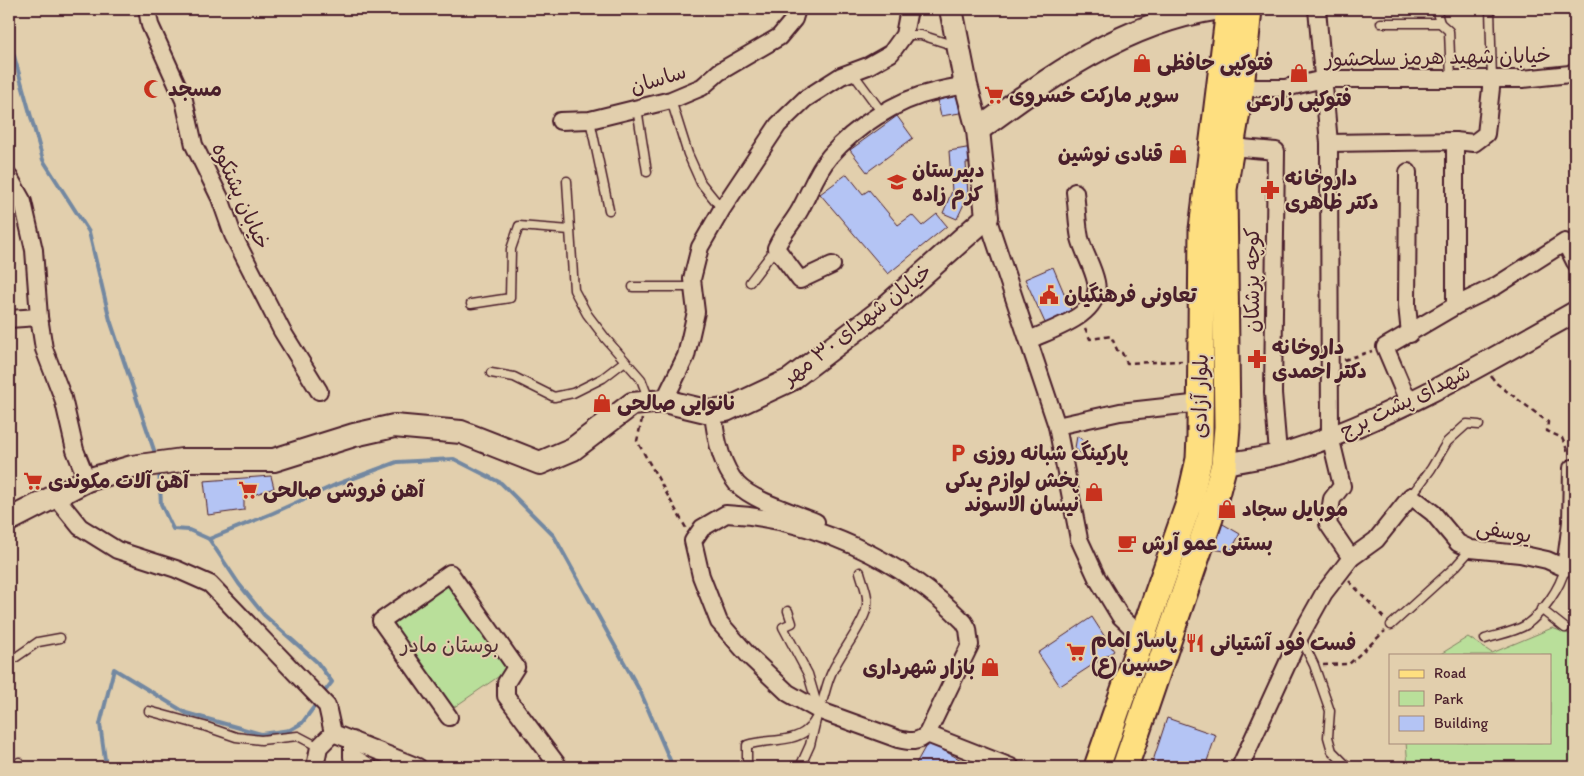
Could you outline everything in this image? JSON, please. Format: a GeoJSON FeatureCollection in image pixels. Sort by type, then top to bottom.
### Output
{"type":"FeatureCollection","features":[{"type":"Feature","properties":{"kind":"main road"},"geometry":{"type":"LineString","coordinates":[[951,9],[966,86],[978,130],[987,217]]}},
{"type":"Feature","properties":{"kind":"main road"},"geometry":{"type":"LineString","coordinates":[[978,130],[1102,46],[1149,27],[1214,9]]}},
{"type":"Feature","properties":{"kind":"main road","name":"بلوار آزادی"},"geometry":{"type":"LineString","coordinates":[[1097,767],[1189,503],[1199,459],[1202,404],[1202,229],[1228,9]]}},
{"type":"Feature","properties":{"kind":"main road","name":"بلوار آزادی"},"geometry":{"type":"LineString","coordinates":[[1125,767],[1206,532],[1224,464],[1227,427],[1224,189],[1241,88],[1249,9]]}},
{"type":"Feature","properties":{"kind":"main road","name":"خیابان شهدای ۳۰ مهر"},"geometry":{"type":"LineString","coordinates":[[653,402],[712,412],[726,410],[790,380],[886,308],[987,217]]}},
{"type":"Feature","properties":{"kind":"main road"},"geometry":{"type":"LineString","coordinates":[[9,520],[87,480],[132,467],[182,460],[274,460],[354,435],[394,426],[461,432],[540,463],[573,449],[632,404],[653,402]]}},
{"type":"Feature","properties":{"kind":"main road"},"geometry":{"type":"LineString","coordinates":[[1199,459],[1224,464]]}},
{"type":"Feature","properties":{"kind":"street","name":"خیابان پشتکوه"},"geometry":{"type":"LineString","coordinates":[[147,9],[150,25],[184,100],[194,145],[220,198],[232,235],[282,331],[320,391]]}},
{"type":"Feature","properties":{"kind":"street","name":"ساسان"},"geometry":{"type":"LineString","coordinates":[[560,121],[590,120],[671,100],[702,88],[719,72],[779,37],[794,19],[796,9]]}},
{"type":"Feature","properties":{"kind":"street"},"geometry":{"type":"LineString","coordinates":[[653,402],[686,356],[696,312],[692,280],[700,247],[722,209],[778,125],[805,99],[841,76],[891,53],[904,34],[908,9]]}},
{"type":"Feature","properties":{"kind":"street"},"geometry":{"type":"LineString","coordinates":[[1317,9],[1319,52],[1324,79],[1329,143],[1330,436],[1342,486],[1332,500],[1328,524],[1351,558]]}},
{"type":"Feature","properties":{"kind":"street","name":"خیابان شهید هرمز سلحشور"},"geometry":{"type":"LineString","coordinates":[[1241,88],[1285,88],[1324,79],[1532,78],[1570,74],[1575,71]]}},
{"type":"Feature","properties":{"kind":"street"},"geometry":{"type":"LineString","coordinates":[[1329,143],[1455,141],[1474,143],[1486,134],[1492,78]]}},
{"type":"Feature","properties":{"kind":"street"},"geometry":{"type":"LineString","coordinates":[[832,265],[800,280],[776,248],[783,231],[802,207],[811,184],[830,156],[855,132],[896,106],[931,92],[966,86]]}},
{"type":"Feature","properties":{"kind":"street"},"geometry":{"type":"LineString","coordinates":[[1455,141],[1455,306]]}},
{"type":"Feature","properties":{"kind":"street","name":"کوچه پزشکان"},"geometry":{"type":"LineString","coordinates":[[1231,147],[1276,151],[1273,393],[1278,454]]}},
{"type":"Feature","properties":{"kind":"street"},"geometry":{"type":"LineString","coordinates":[[1408,172],[1407,305],[1410,334]]}},
{"type":"Feature","properties":{"kind":"street"},"geometry":{"type":"LineString","coordinates":[[9,177],[23,202],[34,250],[39,317],[44,349],[63,398],[75,450],[87,480]]}},
{"type":"Feature","properties":{"kind":"street"},"geometry":{"type":"LineString","coordinates":[[1029,340],[1088,310],[1097,295],[1096,282],[1080,238],[1075,192]]}},
{"type":"Feature","properties":{"kind":"street"},"geometry":{"type":"LineString","coordinates":[[987,217],[1056,426],[1079,539],[1097,578],[1120,616],[1142,637]]}},
{"type":"Feature","properties":{"kind":"street"},"geometry":{"type":"LineString","coordinates":[[1408,402],[1385,347],[1455,306],[1496,286],[1565,242],[1575,262]]}},
{"type":"Feature","properties":{"kind":"street","name":"شهدای پشت برج"},"geometry":{"type":"LineString","coordinates":[[1224,464],[1278,454],[1330,436],[1408,402],[1575,312]]}},
{"type":"Feature","properties":{"kind":"street"},"geometry":{"type":"LineString","coordinates":[[9,319],[39,317]]}},
{"type":"Feature","properties":{"kind":"street"},"geometry":{"type":"LineString","coordinates":[[1056,426],[1120,412],[1202,404]]}},
{"type":"Feature","properties":{"kind":"street"},"geometry":{"type":"LineString","coordinates":[[712,412],[722,456],[737,484],[783,510],[862,541]]}},
{"type":"Feature","properties":{"kind":"street"},"geometry":{"type":"LineString","coordinates":[[1565,568],[1571,522],[1572,468]]}},
{"type":"Feature","properties":{"kind":"street"},"geometry":{"type":"LineString","coordinates":[[55,496],[80,526],[117,550],[176,568],[210,584],[327,706],[333,733]]}},
{"type":"Feature","properties":{"kind":"street"},"geometry":{"type":"LineString","coordinates":[[1240,767],[1300,636],[1324,593],[1351,558],[1376,540],[1411,496]]}},
{"type":"Feature","properties":{"kind":"street","name":"یوسفی"},"geometry":{"type":"LineString","coordinates":[[1411,496],[1433,513],[1458,543],[1470,549],[1520,554],[1547,560],[1565,568]]}},
{"type":"Feature","properties":{"kind":"street"},"geometry":{"type":"LineString","coordinates":[[879,552],[910,572],[966,622],[970,644],[927,734],[921,740],[911,742],[818,712],[788,693],[749,656],[719,622],[701,576],[693,541],[702,528],[726,514],[754,515],[846,541],[868,551],[906,576],[966,622]]}},
{"type":"Feature","properties":{"kind":"street"},"geometry":{"type":"LineString","coordinates":[[449,717],[381,621],[450,573],[516,668],[506,683],[506,696],[559,767]]}},
{"type":"Feature","properties":{"kind":"street"},"geometry":{"type":"LineString","coordinates":[[333,733],[418,767]]}},
{"type":"Feature","properties":{"kind":"street"},"geometry":{"type":"LineString","coordinates":[[315,767],[319,747],[333,733]]}},
{"type":"Feature","properties":{"kind":"street"},"geometry":{"type":"LineString","coordinates":[[927,734],[1011,767]]}},
{"type":"Feature","properties":{"kind":"street"},"geometry":{"type":"LineString","coordinates":[[352,740],[352,757],[369,767]]}},
{"type":"Feature","properties":{"kind":"lane"},"geometry":{"type":"LineString","coordinates":[[1436,9],[1440,23],[1449,31],[1450,79]]}},
{"type":"Feature","properties":{"kind":"lane"},"geometry":{"type":"LineString","coordinates":[[1490,9],[1492,78]]}},
{"type":"Feature","properties":{"kind":"lane"},"geometry":{"type":"LineString","coordinates":[[1381,23],[1440,23]]}},
{"type":"Feature","properties":{"kind":"lane"},"geometry":{"type":"LineString","coordinates":[[904,34],[921,35],[946,43],[957,42]]}},
{"type":"Feature","properties":{"kind":"lane"},"geometry":{"type":"LineString","coordinates":[[852,72],[883,114]]}},
{"type":"Feature","properties":{"kind":"lane"},"geometry":{"type":"LineString","coordinates":[[671,100],[688,154],[701,183],[722,209]]}},
{"type":"Feature","properties":{"kind":"lane"},"geometry":{"type":"LineString","coordinates":[[638,108],[647,172]]}},
{"type":"Feature","properties":{"kind":"lane"},"geometry":{"type":"LineString","coordinates":[[590,120],[610,210]]}},
{"type":"Feature","properties":{"kind":"lane"},"geometry":{"type":"LineString","coordinates":[[567,182],[574,290],[587,314],[641,379],[653,402]]}},
{"type":"Feature","properties":{"kind":"lane"},"geometry":{"type":"LineString","coordinates":[[471,304],[510,298],[511,249],[518,226],[570,230]]}},
{"type":"Feature","properties":{"kind":"lane"},"geometry":{"type":"LineString","coordinates":[[750,282],[776,248]]}},
{"type":"Feature","properties":{"kind":"lane"},"geometry":{"type":"LineString","coordinates":[[633,287],[693,287]]}},
{"type":"Feature","properties":{"kind":"lane"},"geometry":{"type":"LineString","coordinates":[[491,373],[514,377],[554,397],[573,393],[603,378],[625,361]]}},
{"type":"Feature","properties":{"kind":"lane"},"geometry":{"type":"LineString","coordinates":[[1411,496],[1432,469],[1447,442],[1467,424],[1478,424]]}},
{"type":"Feature","properties":{"kind":"lane"},"geometry":{"type":"LineString","coordinates":[[1391,625],[1456,566],[1470,549]]}},
{"type":"Feature","properties":{"kind":"lane"},"geometry":{"type":"LineString","coordinates":[[1485,639],[1525,626],[1541,609],[1561,582],[1565,568]]}},
{"type":"Feature","properties":{"kind":"lane"},"geometry":{"type":"LineString","coordinates":[[800,767],[810,745],[818,712],[831,674],[866,610],[867,594],[860,572]]}},
{"type":"Feature","properties":{"kind":"lane"},"geometry":{"type":"LineString","coordinates":[[1541,609],[1565,628]]}},
{"type":"Feature","properties":{"kind":"lane"},"geometry":{"type":"LineString","coordinates":[[747,767],[747,745],[779,740],[806,731],[818,712],[808,674],[784,627],[792,623],[788,611]]}},
{"type":"Feature","properties":{"kind":"lane"},"geometry":{"type":"LineString","coordinates":[[1300,636],[1314,665],[1330,711],[1328,737],[1332,750],[1348,767]]}},
{"type":"Feature","properties":{"kind":"lane"},"geometry":{"type":"LineString","coordinates":[[9,662],[38,642],[60,638]]}},
{"type":"Feature","properties":{"kind":"lane"},"geometry":{"type":"LineString","coordinates":[[149,711],[236,737],[262,740],[298,736],[319,747]]}},
{"type":"Feature","properties":{"kind":"path"},"geometry":{"type":"LineString","coordinates":[[1078,316],[1090,339],[1111,336],[1118,352],[1122,353],[1126,363],[1201,361]]}},
{"type":"Feature","properties":{"kind":"path"},"geometry":{"type":"LineString","coordinates":[[1330,361],[1350,360],[1385,347]]}},
{"type":"Feature","properties":{"kind":"path"},"geometry":{"type":"LineString","coordinates":[[1483,363],[1496,383],[1548,422],[1547,431],[1562,438],[1572,468]]}},
{"type":"Feature","properties":{"kind":"path"},"geometry":{"type":"LineString","coordinates":[[653,402],[637,441],[693,541]]}},
{"type":"Feature","properties":{"kind":"path"},"geometry":{"type":"LineString","coordinates":[[1314,665],[1349,664],[1391,625],[1340,571]]}},
{"type":"Feature","properties":{"kind":"green space","name":"بوستان مادر"},"geometry":{"type":"Polygon","coordinates":[[[450,580],[511,668],[450,710],[389,622],[450,580]]]}},
{"type":"Feature","properties":{"kind":"green space"},"geometry":{"type":"Polygon","coordinates":[[[1552,628],[1575,636],[1575,767],[1408,767],[1406,744],[1552,744],[1552,654],[1441,654],[1468,637],[1492,653],[1552,628]]]}},
{"type":"Feature","properties":{"kind":"building"},"geometry":{"type":"Polygon","coordinates":[[[957,96],[960,113],[941,116],[937,100],[957,96]]]}},
{"type":"Feature","properties":{"kind":"building"},"geometry":{"type":"Polygon","coordinates":[[[897,116],[913,138],[867,172],[850,150],[897,116]]]}},
{"type":"Feature","properties":{"kind":"building"},"geometry":{"type":"Polygon","coordinates":[[[972,147],[973,162],[966,163],[968,195],[957,219],[943,213],[952,191],[949,151],[972,147]]]}},
{"type":"Feature","properties":{"kind":"building"},"geometry":{"type":"Polygon","coordinates":[[[847,174],[863,194],[869,190],[898,225],[912,215],[922,226],[937,214],[947,226],[888,274],[820,194],[847,174]]]}},
{"type":"Feature","properties":{"kind":"building","name":"تعاونی فرهنگیان"},"geometry":{"type":"Polygon","coordinates":[[[1053,267],[1072,312],[1046,325],[1025,279],[1053,267]]]}},
{"type":"Feature","properties":{"kind":"building"},"geometry":{"type":"Polygon","coordinates":[[[1077,436],[1087,443],[1082,455],[1075,448],[1077,436]]]}},
{"type":"Feature","properties":{"kind":"building"},"geometry":{"type":"Polygon","coordinates":[[[271,476],[274,488],[244,498],[244,510],[208,515],[204,481],[271,476]]]}},
{"type":"Feature","properties":{"kind":"building"},"geometry":{"type":"Polygon","coordinates":[[[1216,520],[1240,534],[1230,552],[1207,548],[1216,520]]]}},
{"type":"Feature","properties":{"kind":"building","name":"پاساژ امام حسین (ع)"},"geometry":{"type":"Polygon","coordinates":[[[1092,617],[1114,651],[1060,686],[1038,653],[1092,617]]]}},
{"type":"Feature","properties":{"kind":"building"},"geometry":{"type":"Polygon","coordinates":[[[1167,718],[1216,735],[1205,767],[1151,767],[1167,718]]]}},
{"type":"Feature","properties":{"kind":"building"},"geometry":{"type":"Polygon","coordinates":[[[928,742],[974,767],[914,767],[928,742]]]}},
{"type":"Feature","properties":{"kind":"waterway"},"geometry":{"type":"LineString","coordinates":[[9,38],[43,160],[89,232],[110,320],[156,456]]}},
{"type":"Feature","properties":{"kind":"waterway"},"geometry":{"type":"LineString","coordinates":[[209,539],[335,485],[397,462],[454,459],[501,483],[554,536],[641,693],[673,767]]}},
{"type":"Feature","properties":{"kind":"waterway"},"geometry":{"type":"LineString","coordinates":[[159,470],[161,504],[173,529],[189,530],[209,539],[239,584],[264,615],[317,662],[332,682],[322,695]]}},
{"type":"Feature","properties":{"kind":"waterway"},"geometry":{"type":"LineString","coordinates":[[106,767],[100,724],[114,669],[186,713],[261,734],[290,730],[302,723],[317,703]]}},
{"type":"Feature","properties":{"kind":"place","name":"فتوکپی حافظی"},"geometry":{"type":"Point","coordinates":[1142,63]}},
{"type":"Feature","properties":{"kind":"place","name":"فتوکپی زارعی"},"geometry":{"type":"Point","coordinates":[1299,73]}},
{"type":"Feature","properties":{"kind":"place","name":"مسجد"},"geometry":{"type":"Point","coordinates":[153,89]}},
{"type":"Feature","properties":{"kind":"place","name":"سوپر مارکت خسروی"},"geometry":{"type":"Point","coordinates":[994,95]}},
{"type":"Feature","properties":{"kind":"place","name":"قنادی نوشین"},"geometry":{"type":"Point","coordinates":[1178,154]}},
{"type":"Feature","properties":{"kind":"place","name":"دبیرستان کرم زاده"},"geometry":{"type":"Point","coordinates":[897,182]}},
{"type":"Feature","properties":{"kind":"place","name":"داروخانه دکتر ظاهری"},"geometry":{"type":"Point","coordinates":[1270,190]}},
{"type":"Feature","properties":{"kind":"place","name":"تعاونی فرهنگیان"},"geometry":{"type":"Point","coordinates":[1049,295]}},
{"type":"Feature","properties":{"kind":"place","name":"داروخانه دکتر احمدی"},"geometry":{"type":"Point","coordinates":[1257,359]}},
{"type":"Feature","properties":{"kind":"place","name":"نانوایی صالحی"},"geometry":{"type":"Point","coordinates":[602,403]}},
{"type":"Feature","properties":{"kind":"place","name":"پارکینگ شبانه روزی"},"geometry":{"type":"Point","coordinates":[958,453]}},
{"type":"Feature","properties":{"kind":"place","name":"آهن آلات مکوندی"},"geometry":{"type":"Point","coordinates":[33,481]}},
{"type":"Feature","properties":{"kind":"place","name":"آهن فروشی صالحی"},"geometry":{"type":"Point","coordinates":[248,490]}},
{"type":"Feature","properties":{"kind":"place","name":"پخش لوازم یدکی نیسان الاسوند"},"geometry":{"type":"Point","coordinates":[1094,492]}},
{"type":"Feature","properties":{"kind":"place","name":"موبایل سجاد"},"geometry":{"type":"Point","coordinates":[1227,509]}},
{"type":"Feature","properties":{"kind":"place","name":"بستنی عمو آرش"},"geometry":{"type":"Point","coordinates":[1127,543]}},
{"type":"Feature","properties":{"kind":"place","name":"فست فود آشتیانی"},"geometry":{"type":"Point","coordinates":[1195,643]}},
{"type":"Feature","properties":{"kind":"place","name":"پاساژ امام حسین (ع)"},"geometry":{"type":"Point","coordinates":[1076,652]}},
{"type":"Feature","properties":{"kind":"place","name":"بازار شهرداری"},"geometry":{"type":"Point","coordinates":[990,667]}}]}
